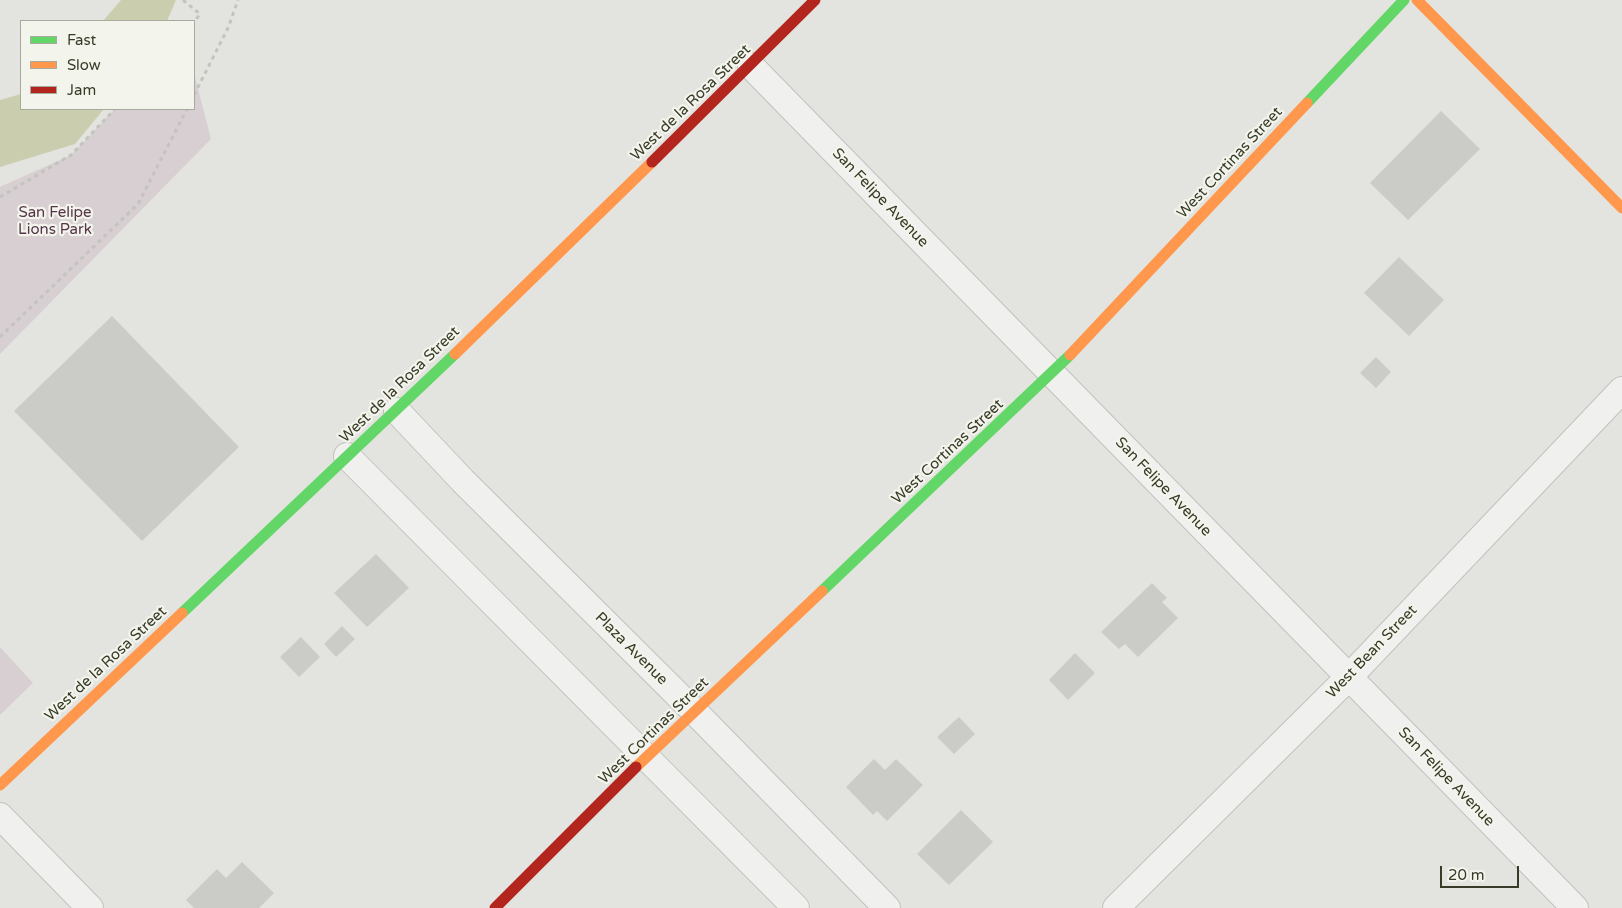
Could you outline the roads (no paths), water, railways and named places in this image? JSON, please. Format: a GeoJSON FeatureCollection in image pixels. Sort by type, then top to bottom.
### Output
{"type":"FeatureCollection","features":[{"type":"Feature","properties":{"kind":"street","name":"West de la Rosa Street"},"geometry":{"type":"LineString","coordinates":[[0,785],[347,456],[397,411],[751,66],[815,0]]}},
{"type":"Feature","properties":{"kind":"street","name":"West Cortinas Street"},"geometry":{"type":"LineString","coordinates":[[494,908],[647,756],[1052,374],[1404,0]]}},
{"type":"Feature","properties":{"kind":"street"},"geometry":{"type":"LineString","coordinates":[[1417,0],[1622,208]]}},
{"type":"Feature","properties":{"kind":"street","name":"San Felipe Avenue"},"geometry":{"type":"LineString","coordinates":[[751,66],[1575,908]]}},
{"type":"Feature","properties":{"kind":"street","name":"West Bean Street"},"geometry":{"type":"LineString","coordinates":[[1116,908],[1349,677],[1622,390]]}},
{"type":"Feature","properties":{"kind":"street","name":"Plaza Avenue"},"geometry":{"type":"LineString","coordinates":[[397,411],[463,481],[695,712],[887,908]]}},
{"type":"Feature","properties":{"kind":"street"},"geometry":{"type":"LineString","coordinates":[[347,456],[796,908]]}},
{"type":"Feature","properties":{"kind":"street"},"geometry":{"type":"LineString","coordinates":[[0,816],[90,908]]}},
{"type":"Feature","properties":{"kind":"park label","name":"San Felipe Lions Park"},"geometry":{"type":"Point","coordinates":[55,222]}}]}
